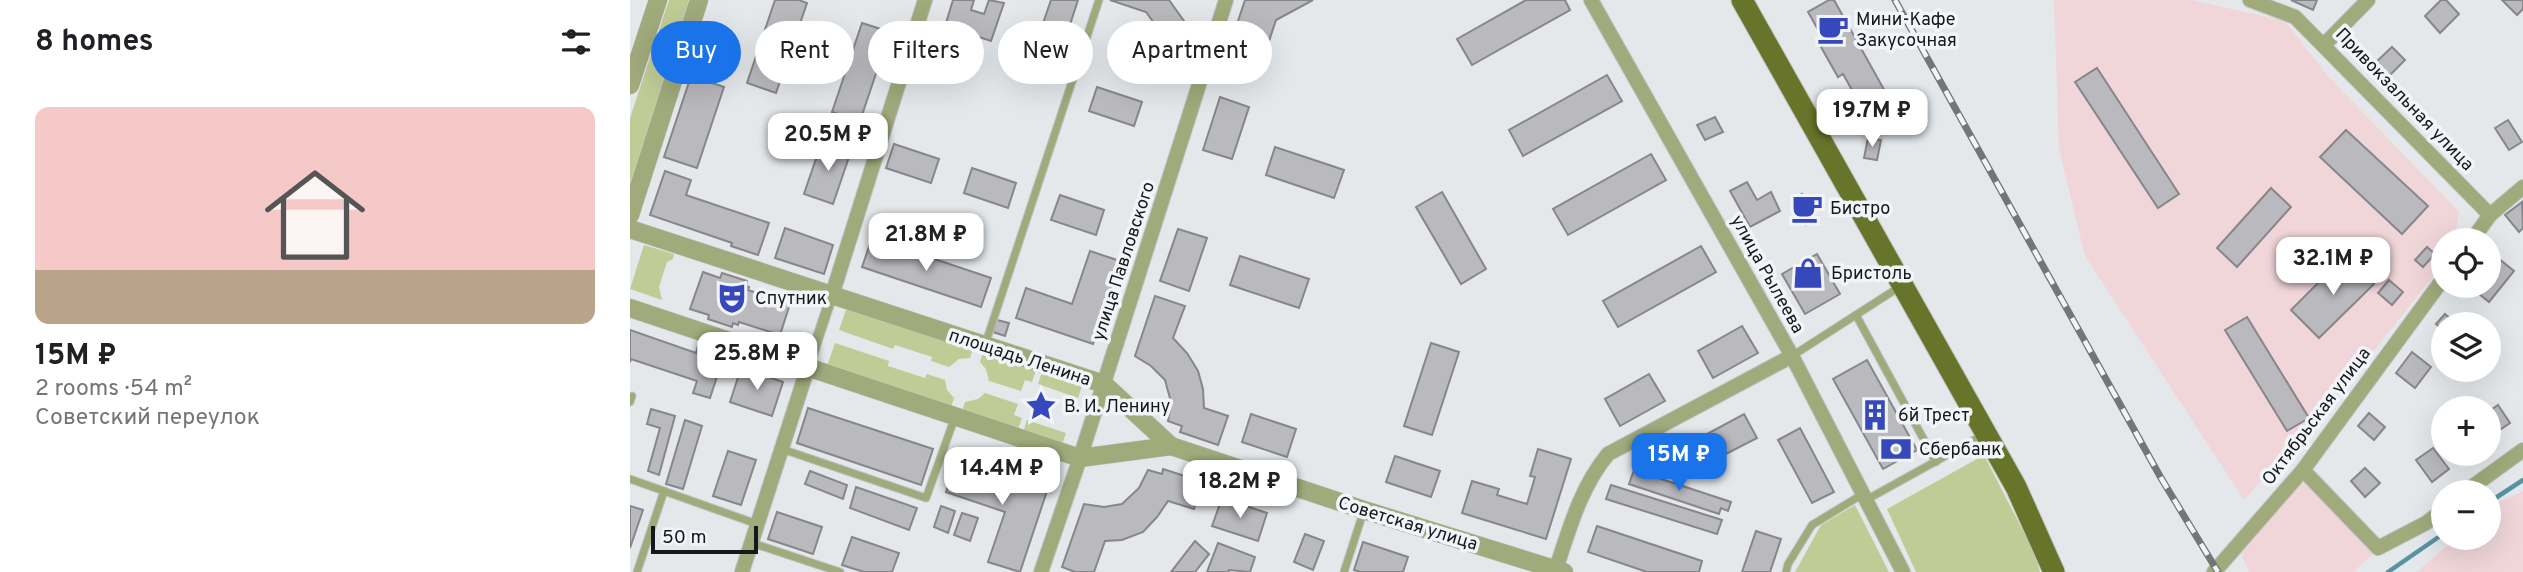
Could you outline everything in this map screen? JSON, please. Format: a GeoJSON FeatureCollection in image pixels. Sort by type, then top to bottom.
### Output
{"type":"FeatureCollection","features":[{"type":"Feature","properties":{"kind":"main road"},"geometry":{"type":"LineString","coordinates":[[1742,0],[2016,487],[2054,572]]}},
{"type":"Feature","properties":{"kind":"street"},"geometry":{"type":"LineString","coordinates":[[630,85],[658,0]]}},
{"type":"Feature","properties":{"kind":"street"},"geometry":{"type":"LineString","coordinates":[[630,215],[699,0]]}},
{"type":"Feature","properties":{"kind":"street"},"geometry":{"type":"LineString","coordinates":[[742,572],[925,0]]}},
{"type":"Feature","properties":{"kind":"street","name":"улица Павловского"},"geometry":{"type":"LineString","coordinates":[[1041,572],[1226,0]]}},
{"type":"Feature","properties":{"kind":"street","name":"улица Рылеева"},"geometry":{"type":"LineString","coordinates":[[1591,0],[1793,356],[1903,572]]}},
{"type":"Feature","properties":{"kind":"street","name":"Привокзальная улица"},"geometry":{"type":"LineString","coordinates":[[2250,0],[2295,17],[2325,44],[2490,215]]}},
{"type":"Feature","properties":{"kind":"street"},"geometry":{"type":"LineString","coordinates":[[2325,44],[2368,0]]}},
{"type":"Feature","properties":{"kind":"street"},"geometry":{"type":"LineString","coordinates":[[2481,228],[2490,215],[2523,187]]}},
{"type":"Feature","properties":{"kind":"street","name":"площадь Ленина"},"geometry":{"type":"LineString","coordinates":[[630,229],[1104,384],[1171,446]]}},
{"type":"Feature","properties":{"kind":"street","name":"Октябрьская улица"},"geometry":{"type":"LineString","coordinates":[[2214,572],[2303,470],[2431,295]]}},
{"type":"Feature","properties":{"kind":"street"},"geometry":{"type":"LineString","coordinates":[[630,308],[1080,458],[1171,446]]}},
{"type":"Feature","properties":{"kind":"street"},"geometry":{"type":"LineString","coordinates":[[1559,571],[1582,495],[1592,473],[1608,454],[1793,356]]}},
{"type":"Feature","properties":{"kind":"street","name":"Советская улица"},"geometry":{"type":"LineString","coordinates":[[1171,446],[1559,571]]}},
{"type":"Feature","properties":{"kind":"street"},"geometry":{"type":"LineString","coordinates":[[2482,480],[2523,450]]}},
{"type":"Feature","properties":{"kind":"street"},"geometry":{"type":"LineString","coordinates":[[2303,470],[2378,548],[2431,519]]}},
{"type":"Feature","properties":{"kind":"lane"},"geometry":{"type":"LineString","coordinates":[[985,345],[1099,0]]}},
{"type":"Feature","properties":{"kind":"lane"},"geometry":{"type":"LineString","coordinates":[[1793,356],[1902,285]]}},
{"type":"Feature","properties":{"kind":"lane"},"geometry":{"type":"LineString","coordinates":[[1856,315],[1936,462]]}},
{"type":"Feature","properties":{"kind":"lane"},"geometry":{"type":"LineString","coordinates":[[782,449],[926,498],[955,416]]}},
{"type":"Feature","properties":{"kind":"lane"},"geometry":{"type":"LineString","coordinates":[[1786,572],[1788,564],[1812,525],[1986,434]]}},
{"type":"Feature","properties":{"kind":"lane"},"geometry":{"type":"LineString","coordinates":[[630,479],[757,524]]}},
{"type":"Feature","properties":{"kind":"lane"},"geometry":{"type":"LineString","coordinates":[[637,572],[664,491]]}},
{"type":"Feature","properties":{"kind":"lane"},"geometry":{"type":"LineString","coordinates":[[1344,572],[1364,510]]}},
{"type":"Feature","properties":{"kind":"lane"},"geometry":{"type":"LineString","coordinates":[[751,542],[840,572]]}},
{"type":"Feature","properties":{"kind":"shaded area"},"geometry":{"type":"Polygon","coordinates":[[[2054,0],[2191,0],[2285,21],[2327,75],[2459,212],[2456,228],[2431,228],[2431,279],[2361,367],[2244,500],[2085,256],[2059,149],[2054,0]]]}},
{"type":"Feature","properties":{"kind":"shaded area"},"geometry":{"type":"Polygon","coordinates":[[[2304,479],[2373,554],[2353,572],[2249,572],[2241,554],[2304,479]]]}},
{"type":"Feature","properties":{"kind":"shaded area"},"geometry":{"type":"Polygon","coordinates":[[[2523,491],[2523,572],[2417,572],[2442,550],[2501,550],[2501,501],[2523,491]]]}},
{"type":"Feature","properties":{"kind":"green space"},"geometry":{"type":"Polygon","coordinates":[[[669,0],[689,0],[682,21],[662,21],[669,0]]]}},
{"type":"Feature","properties":{"kind":"green space"},"geometry":{"type":"Polygon","coordinates":[[[651,54],[651,84],[662,84],[630,184],[630,118],[651,54]]]}},
{"type":"Feature","properties":{"kind":"green space"},"geometry":{"type":"Polygon","coordinates":[[[644,245],[674,254],[673,259],[667,262],[659,287],[662,300],[630,289],[644,245]]]}},
{"type":"Feature","properties":{"kind":"green space"},"geometry":{"type":"Polygon","coordinates":[[[847,307],[973,349],[970,358],[959,359],[949,367],[931,361],[932,357],[895,345],[893,349],[839,330],[847,307]]]}},
{"type":"Feature","properties":{"kind":"green space"},"geometry":{"type":"Polygon","coordinates":[[[835,343],[889,361],[888,366],[925,378],[927,374],[945,380],[947,390],[954,398],[951,407],[827,366],[835,343]]]}},
{"type":"Feature","properties":{"kind":"green space"},"geometry":{"type":"Polygon","coordinates":[[[983,352],[1036,370],[1032,382],[1025,380],[1021,391],[989,381],[986,369],[980,362],[983,352]]]}},
{"type":"Feature","properties":{"kind":"green space"},"geometry":{"type":"Polygon","coordinates":[[[1042,372],[1082,386],[1078,398],[1038,384],[1042,372]]]}},
{"type":"Feature","properties":{"kind":"green space"},"geometry":{"type":"Polygon","coordinates":[[[985,393],[1018,404],[1014,415],[1022,418],[1018,430],[962,411],[965,402],[978,399],[985,393]]]}},
{"type":"Feature","properties":{"kind":"green space"},"geometry":{"type":"Polygon","coordinates":[[[1027,420],[1066,433],[1062,445],[1023,432],[1027,420]]]}},
{"type":"Feature","properties":{"kind":"green space"},"geometry":{"type":"Polygon","coordinates":[[[1984,455],[2035,554],[2040,572],[1916,572],[1887,509],[1984,455]]]}},
{"type":"Feature","properties":{"kind":"green space"},"geometry":{"type":"Polygon","coordinates":[[[1855,505],[1889,572],[1795,572],[1821,525],[1855,505]]]}},
{"type":"Feature","properties":{"kind":"building"},"geometry":{"type":"Polygon","coordinates":[[[775,0],[799,0],[807,3],[801,21],[768,21],[775,0]]]}},
{"type":"Feature","properties":{"kind":"building"},"geometry":{"type":"Polygon","coordinates":[[[953,0],[974,0],[971,10],[984,14],[989,0],[1004,3],[991,41],[984,39],[984,21],[947,21],[953,0]]]}},
{"type":"Feature","properties":{"kind":"building"},"geometry":{"type":"Polygon","coordinates":[[[1051,0],[1078,0],[1071,21],[1044,21],[1051,0]]]}},
{"type":"Feature","properties":{"kind":"building"},"geometry":{"type":"Polygon","coordinates":[[[1110,0],[1169,0],[1184,21],[1152,21],[1146,12],[1110,0]]]}},
{"type":"Feature","properties":{"kind":"building"},"geometry":{"type":"Polygon","coordinates":[[[1245,0],[1313,0],[1276,20],[1272,32],[1272,21],[1238,21],[1245,0]]]}},
{"type":"Feature","properties":{"kind":"building"},"geometry":{"type":"Polygon","coordinates":[[[1526,0],[1565,0],[1570,10],[1472,65],[1457,39],[1526,0]]]}},
{"type":"Feature","properties":{"kind":"building"},"geometry":{"type":"Polygon","coordinates":[[[1834,0],[1886,93],[1861,106],[1843,74],[1838,77],[1821,47],[1826,44],[1808,12],[1834,0]]]}},
{"type":"Feature","properties":{"kind":"building"},"geometry":{"type":"Polygon","coordinates":[[[2291,0],[2317,0],[2313,10],[2291,0]]]}},
{"type":"Feature","properties":{"kind":"building"},"geometry":{"type":"Polygon","coordinates":[[[2441,0],[2446,0],[2459,14],[2440,33],[2425,16],[2441,0]]]}},
{"type":"Feature","properties":{"kind":"building"},"geometry":{"type":"Polygon","coordinates":[[[2502,0],[2523,0],[2523,9],[2517,15],[2502,0]]]}},
{"type":"Feature","properties":{"kind":"building"},"geometry":{"type":"Polygon","coordinates":[[[862,23],[868,25],[868,84],[872,84],[860,121],[832,112],[841,84],[854,84],[854,47],[862,23]]]}},
{"type":"Feature","properties":{"kind":"building"},"geometry":{"type":"Polygon","coordinates":[[[2392,47],[2405,60],[2388,77],[2375,63],[2392,47]]]}},
{"type":"Feature","properties":{"kind":"building"},"geometry":{"type":"Polygon","coordinates":[[[755,59],[755,84],[779,84],[776,93],[747,83],[755,59]]]}},
{"type":"Feature","properties":{"kind":"building"},"geometry":{"type":"Polygon","coordinates":[[[2097,68],[2179,194],[2158,208],[2075,82],[2097,68]]]}},
{"type":"Feature","properties":{"kind":"building"},"geometry":{"type":"Polygon","coordinates":[[[1607,75],[1622,101],[1523,156],[1509,130],[1607,75]]]}},
{"type":"Feature","properties":{"kind":"building"},"geometry":{"type":"Polygon","coordinates":[[[688,84],[715,84],[724,87],[697,168],[664,157],[688,84]]]}},
{"type":"Feature","properties":{"kind":"building"},"geometry":{"type":"Polygon","coordinates":[[[1097,87],[1142,102],[1134,126],[1089,111],[1097,87]]]}},
{"type":"Feature","properties":{"kind":"building"},"geometry":{"type":"Polygon","coordinates":[[[1220,97],[1249,107],[1232,159],[1203,150],[1220,97]]]}},
{"type":"Feature","properties":{"kind":"building"},"geometry":{"type":"Polygon","coordinates":[[[1715,117],[1723,132],[1705,140],[1697,125],[1715,117]]]}},
{"type":"Feature","properties":{"kind":"building"},"geometry":{"type":"Polygon","coordinates":[[[2508,120],[2522,142],[2509,150],[2495,128],[2508,120]]]}},
{"type":"Feature","properties":{"kind":"building"},"geometry":{"type":"Polygon","coordinates":[[[2346,130],[2428,206],[2402,234],[2320,157],[2346,130]]]}},
{"type":"Feature","properties":{"kind":"building"},"geometry":{"type":"Polygon","coordinates":[[[1868,138],[1881,140],[1877,160],[1864,158],[1868,138]]]}},
{"type":"Feature","properties":{"kind":"building"},"geometry":{"type":"Polygon","coordinates":[[[822,141],[851,151],[833,204],[804,194],[822,141]]]}},
{"type":"Feature","properties":{"kind":"building"},"geometry":{"type":"Polygon","coordinates":[[[894,144],[939,159],[931,183],[886,168],[894,144]]]}},
{"type":"Feature","properties":{"kind":"building"},"geometry":{"type":"Polygon","coordinates":[[[1275,147],[1344,170],[1334,198],[1266,175],[1275,147]]]}},
{"type":"Feature","properties":{"kind":"building"},"geometry":{"type":"Polygon","coordinates":[[[1651,154],[1666,180],[1568,235],[1553,209],[1651,154]]]}},
{"type":"Feature","properties":{"kind":"building"},"geometry":{"type":"Polygon","coordinates":[[[972,168],[1016,183],[1008,208],[964,193],[972,168]]]}},
{"type":"Feature","properties":{"kind":"building"},"geometry":{"type":"Polygon","coordinates":[[[665,171],[691,180],[686,195],[769,223],[758,255],[731,246],[732,243],[650,215],[665,171]]]}},
{"type":"Feature","properties":{"kind":"building"},"geometry":{"type":"Polygon","coordinates":[[[1747,182],[1757,200],[1771,192],[1780,211],[1750,227],[1730,191],[1747,182]]]}},
{"type":"Feature","properties":{"kind":"building"},"geometry":{"type":"Polygon","coordinates":[[[2271,188],[2291,207],[2237,267],[2217,248],[2271,188]]]}},
{"type":"Feature","properties":{"kind":"building"},"geometry":{"type":"Polygon","coordinates":[[[1442,192],[1486,269],[1461,284],[1416,207],[1442,192]]]}},
{"type":"Feature","properties":{"kind":"building"},"geometry":{"type":"Polygon","coordinates":[[[1802,194],[1816,219],[1806,225],[1792,200],[1802,194]]]}},
{"type":"Feature","properties":{"kind":"building"},"geometry":{"type":"Polygon","coordinates":[[[1060,195],[1104,210],[1096,235],[1051,220],[1060,195]]]}},
{"type":"Feature","properties":{"kind":"building"},"geometry":{"type":"Polygon","coordinates":[[[2522,202],[2523,228],[2519,232],[2505,215],[2522,202]]]}},
{"type":"Feature","properties":{"kind":"building"},"geometry":{"type":"Polygon","coordinates":[[[785,228],[833,245],[824,274],[775,258],[785,228]]]}},
{"type":"Feature","properties":{"kind":"building"},"geometry":{"type":"Polygon","coordinates":[[[1178,229],[1207,238],[1189,291],[1160,281],[1178,229]]]}},
{"type":"Feature","properties":{"kind":"building"},"geometry":{"type":"Polygon","coordinates":[[[872,238],[991,278],[981,307],[862,267],[872,238]]]}},
{"type":"Feature","properties":{"kind":"building"},"geometry":{"type":"Polygon","coordinates":[[[1701,246],[1716,272],[1618,327],[1603,301],[1701,246]]]}},
{"type":"Feature","properties":{"kind":"building"},"geometry":{"type":"Polygon","coordinates":[[[2427,247],[2431,250],[2431,258],[2423,267],[2415,260],[2427,247]]]}},
{"type":"Feature","properties":{"kind":"building"},"geometry":{"type":"Polygon","coordinates":[[[1090,251],[1120,261],[1093,344],[1016,318],[1026,288],[1072,304],[1090,251]]]}},
{"type":"Feature","properties":{"kind":"building"},"geometry":{"type":"Polygon","coordinates":[[[1817,254],[1840,294],[1805,314],[1782,274],[1817,254]]]}},
{"type":"Feature","properties":{"kind":"building"},"geometry":{"type":"Polygon","coordinates":[[[2346,255],[2374,284],[2319,338],[2291,310],[2346,255]]]}},
{"type":"Feature","properties":{"kind":"building"},"geometry":{"type":"Polygon","coordinates":[[[1240,256],[1309,279],[1299,308],[1230,285],[1240,256]]]}},
{"type":"Feature","properties":{"kind":"building"},"geometry":{"type":"Polygon","coordinates":[[[2501,260],[2514,271],[2501,287],[2501,260]]]}},
{"type":"Feature","properties":{"kind":"building","name":"Спутник"},"geometry":{"type":"Polygon","coordinates":[[[703,272],[720,278],[722,273],[747,281],[748,290],[790,304],[780,335],[739,322],[738,325],[733,323],[732,327],[708,319],[709,315],[690,309],[703,272]]]}},
{"type":"Feature","properties":{"kind":"building"},"geometry":{"type":"Polygon","coordinates":[[[2389,280],[2403,292],[2392,305],[2378,293],[2389,280]]]}},
{"type":"Feature","properties":{"kind":"building"},"geometry":{"type":"Polygon","coordinates":[[[1155,296],[1185,306],[1173,338],[1187,353],[1198,371],[1204,408],[1228,416],[1218,445],[1180,432],[1182,426],[1168,421],[1171,402],[1165,380],[1151,366],[1135,356],[1155,296]]]}},
{"type":"Feature","properties":{"kind":"building"},"geometry":{"type":"Polygon","coordinates":[[[2247,317],[2309,418],[2287,431],[2225,330],[2247,317]]]}},
{"type":"Feature","properties":{"kind":"building"},"geometry":{"type":"Polygon","coordinates":[[[997,320],[1009,323],[1005,336],[993,332],[997,320]]]}},
{"type":"Feature","properties":{"kind":"building"},"geometry":{"type":"Polygon","coordinates":[[[1742,326],[1758,353],[1713,378],[1698,351],[1742,326]]]}},
{"type":"Feature","properties":{"kind":"building"},"geometry":{"type":"Polygon","coordinates":[[[630,330],[696,353],[698,346],[724,355],[710,398],[693,393],[697,381],[631,359],[630,362],[630,330]]]}},
{"type":"Feature","properties":{"kind":"building"},"geometry":{"type":"Polygon","coordinates":[[[1431,343],[1459,352],[1432,435],[1404,426],[1431,343]]]}},
{"type":"Feature","properties":{"kind":"building"},"geometry":{"type":"Polygon","coordinates":[[[2412,352],[2431,367],[2415,388],[2396,373],[2412,352]]]}},
{"type":"Feature","properties":{"kind":"building","name":"6й Трест"},"geometry":{"type":"Polygon","coordinates":[[[1867,360],[1917,450],[1883,469],[1833,379],[1867,360]]]}},
{"type":"Feature","properties":{"kind":"building"},"geometry":{"type":"Polygon","coordinates":[[[741,368],[783,382],[772,416],[730,402],[741,368]]]}},
{"type":"Feature","properties":{"kind":"building"},"geometry":{"type":"Polygon","coordinates":[[[1649,374],[1665,401],[1620,426],[1605,399],[1649,374]]]}},
{"type":"Feature","properties":{"kind":"building"},"geometry":{"type":"Polygon","coordinates":[[[808,408],[933,449],[921,485],[797,443],[808,408]]]}},
{"type":"Feature","properties":{"kind":"building"},"geometry":{"type":"Polygon","coordinates":[[[651,409],[675,416],[659,475],[648,471],[660,428],[647,424],[651,409]]]}},
{"type":"Feature","properties":{"kind":"building"},"geometry":{"type":"Polygon","coordinates":[[[2501,410],[2510,423],[2501,429],[2501,410]]]}},
{"type":"Feature","properties":{"kind":"building"},"geometry":{"type":"Polygon","coordinates":[[[2369,413],[2385,427],[2374,440],[2358,426],[2369,413]]]}},
{"type":"Feature","properties":{"kind":"building"},"geometry":{"type":"Polygon","coordinates":[[[1251,414],[1296,429],[1287,457],[1242,442],[1251,414]]]}},
{"type":"Feature","properties":{"kind":"building"},"geometry":{"type":"Polygon","coordinates":[[[1744,414],[1757,438],[1695,470],[1683,447],[1744,414]]]}},
{"type":"Feature","properties":{"kind":"building"},"geometry":{"type":"Polygon","coordinates":[[[685,420],[702,426],[683,489],[666,484],[685,420]]]}},
{"type":"Feature","properties":{"kind":"building"},"geometry":{"type":"Polygon","coordinates":[[[1800,428],[1834,492],[1812,503],[1778,440],[1800,428]]]}},
{"type":"Feature","properties":{"kind":"building"},"geometry":{"type":"Polygon","coordinates":[[[1538,449],[1571,459],[1546,539],[1462,513],[1472,481],[1499,489],[1497,495],[1527,504],[1535,477],[1530,476],[1538,449]]]}},
{"type":"Feature","properties":{"kind":"building"},"geometry":{"type":"Polygon","coordinates":[[[2431,449],[2431,466],[2447,466],[2449,469],[2431,481],[2416,460],[2431,449]]]}},
{"type":"Feature","properties":{"kind":"building"},"geometry":{"type":"Polygon","coordinates":[[[728,451],[756,460],[741,505],[713,496],[728,451]]]}},
{"type":"Feature","properties":{"kind":"building"},"geometry":{"type":"Polygon","coordinates":[[[1395,456],[1440,471],[1431,497],[1386,482],[1395,456]]]}},
{"type":"Feature","properties":{"kind":"building"},"geometry":{"type":"Polygon","coordinates":[[[957,457],[1048,488],[1020,572],[988,562],[1005,512],[946,492],[957,457]]]}},
{"type":"Feature","properties":{"kind":"building"},"geometry":{"type":"Polygon","coordinates":[[[2365,468],[2380,483],[2365,497],[2351,481],[2365,468]]]}},
{"type":"Feature","properties":{"kind":"building"},"geometry":{"type":"Polygon","coordinates":[[[1163,469],[1203,482],[1194,509],[1168,501],[1143,532],[1122,540],[1105,541],[1094,572],[1075,572],[1062,567],[1084,504],[1104,507],[1122,504],[1139,488],[1148,470],[1162,474],[1163,469]]]}},
{"type":"Feature","properties":{"kind":"building"},"geometry":{"type":"Polygon","coordinates":[[[1634,470],[1731,502],[1728,511],[1721,508],[1719,514],[1629,484],[1634,470]]]}},
{"type":"Feature","properties":{"kind":"building"},"geometry":{"type":"Polygon","coordinates":[[[810,471],[847,485],[843,499],[805,484],[810,471]]]}},
{"type":"Feature","properties":{"kind":"building"},"geometry":{"type":"Polygon","coordinates":[[[1611,485],[1722,520],[1717,534],[1606,499],[1611,485]]]}},
{"type":"Feature","properties":{"kind":"building"},"geometry":{"type":"Polygon","coordinates":[[[856,487],[917,508],[909,530],[850,508],[856,487]]]}},
{"type":"Feature","properties":{"kind":"building"},"geometry":{"type":"Polygon","coordinates":[[[1222,498],[1267,513],[1258,541],[1212,526],[1222,498]]]}},
{"type":"Feature","properties":{"kind":"building"},"geometry":{"type":"Polygon","coordinates":[[[630,506],[643,510],[630,548],[630,506]]]}},
{"type":"Feature","properties":{"kind":"building"},"geometry":{"type":"Polygon","coordinates":[[[941,506],[955,511],[948,533],[934,527],[941,506]]]}},
{"type":"Feature","properties":{"kind":"building"},"geometry":{"type":"Polygon","coordinates":[[[777,512],[822,527],[813,554],[768,539],[777,512]]]}},
{"type":"Feature","properties":{"kind":"building"},"geometry":{"type":"Polygon","coordinates":[[[962,513],[978,518],[970,541],[954,535],[962,513]]]}},
{"type":"Feature","properties":{"kind":"building"},"geometry":{"type":"Polygon","coordinates":[[[1597,526],[1702,561],[1699,572],[1647,572],[1588,552],[1597,526]]]}},
{"type":"Feature","properties":{"kind":"building"},"geometry":{"type":"Polygon","coordinates":[[[1756,531],[1781,539],[1770,572],[1742,572],[1756,531]]]}},
{"type":"Feature","properties":{"kind":"building"},"geometry":{"type":"Polygon","coordinates":[[[1305,534],[1324,541],[1313,570],[1294,562],[1305,534]]]}},
{"type":"Feature","properties":{"kind":"building"},"geometry":{"type":"Polygon","coordinates":[[[852,537],[899,553],[892,572],[864,572],[842,565],[852,537]]]}},
{"type":"Feature","properties":{"kind":"building"},"geometry":{"type":"Polygon","coordinates":[[[1195,541],[1209,554],[1195,572],[1171,572],[1195,541]]]}},
{"type":"Feature","properties":{"kind":"building"},"geometry":{"type":"Polygon","coordinates":[[[1363,542],[1408,557],[1403,572],[1354,570],[1363,542]]]}},
{"type":"Feature","properties":{"kind":"building"},"geometry":{"type":"Polygon","coordinates":[[[1218,543],[1255,557],[1250,572],[1207,572],[1218,543]]]}},
{"type":"Feature","properties":{"kind":"waterway"},"geometry":{"type":"LineString","coordinates":[[2501,494],[2523,480]]}},
{"type":"Feature","properties":{"kind":"waterway"},"geometry":{"type":"LineString","coordinates":[[2388,572],[2431,542]]}},
{"type":"Feature","properties":{"kind":"railway"},"geometry":{"type":"LineString","coordinates":[[1895,0],[2161,478],[2218,572]]}},
{"type":"Feature","properties":{"kind":"place","name":"Мини-Кафе Закусочная"},"geometry":{"type":"Point","coordinates":[1833,29]}},
{"type":"Feature","properties":{"kind":"place","name":"Бистро"},"geometry":{"type":"Point","coordinates":[1807,208]}},
{"type":"Feature","properties":{"kind":"place","name":"Бристоль"},"geometry":{"type":"Point","coordinates":[1808,273]}},
{"type":"Feature","properties":{"kind":"place","name":"Спутник"},"geometry":{"type":"Point","coordinates":[732,298]}},
{"type":"Feature","properties":{"kind":"place","name":"В. И. Ленину"},"geometry":{"type":"Point","coordinates":[1041,406]}},
{"type":"Feature","properties":{"kind":"place","name":"6й Трест"},"geometry":{"type":"Point","coordinates":[1875,415]}},
{"type":"Feature","properties":{"kind":"place","name":"Сбербанк"},"geometry":{"type":"Point","coordinates":[1896,449]}}]}
